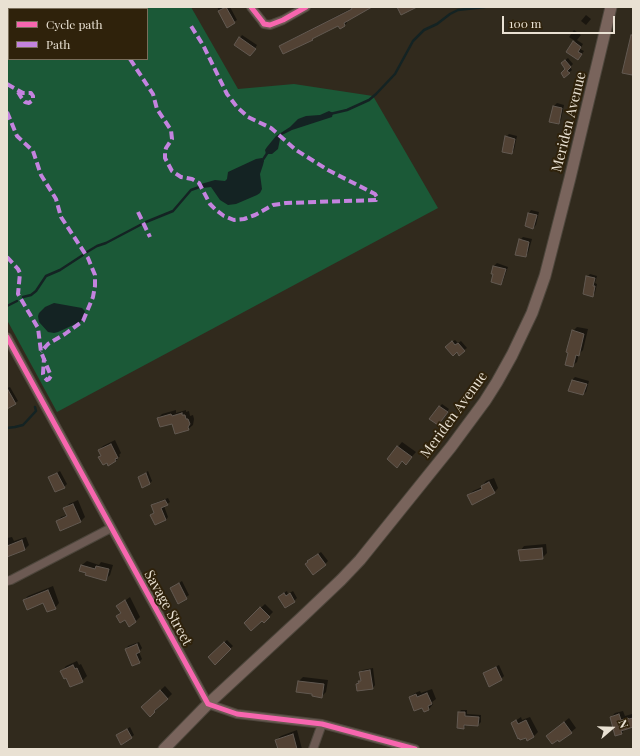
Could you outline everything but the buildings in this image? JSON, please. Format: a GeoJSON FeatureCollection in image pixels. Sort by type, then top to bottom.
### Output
{"type":"FeatureCollection","features":[{"type":"Feature","properties":{"kind":"main road","name":"Meriden Avenue"},"geometry":{"type":"LineString","coordinates":[[164,749],[208,704],[312,608],[360,560],[451,447],[497,382],[530,318],[545,276],[572,171],[611,7]]}},
{"type":"Feature","properties":{"kind":"street"},"geometry":{"type":"LineString","coordinates":[[251,7],[264,24],[270,25],[276,24],[306,7]]}},
{"type":"Feature","properties":{"kind":"street","name":"Savage Street"},"geometry":{"type":"LineString","coordinates":[[7,336],[208,704]]}},
{"type":"Feature","properties":{"kind":"street"},"geometry":{"type":"LineString","coordinates":[[7,581],[111,528]]}},
{"type":"Feature","properties":{"kind":"street"},"geometry":{"type":"LineString","coordinates":[[208,704],[237,714],[322,724],[415,749]]}},
{"type":"Feature","properties":{"kind":"street"},"geometry":{"type":"LineString","coordinates":[[314,749],[322,724]]}},
{"type":"Feature","properties":{"kind":"green space"},"geometry":{"type":"Polygon","coordinates":[[[7,7],[191,7],[238,89],[294,84],[373,96],[438,208],[57,412],[7,320],[7,7]]]}},
{"type":"Feature","properties":{"kind":"shaded area"},"geometry":{"type":"Polygon","coordinates":[[[329,111],[333,113],[332,117],[292,130],[282,135],[278,149],[272,154],[266,154],[265,150],[276,136],[290,127],[298,119],[306,116],[320,115],[329,111]]]}},
{"type":"Feature","properties":{"kind":"shaded area"},"geometry":{"type":"Polygon","coordinates":[[[262,158],[264,161],[260,174],[262,189],[260,193],[236,204],[228,205],[220,200],[211,187],[203,188],[201,184],[215,180],[225,181],[227,179],[228,172],[256,159],[262,158]]]}},
{"type":"Feature","properties":{"kind":"shaded area"},"geometry":{"type":"Polygon","coordinates":[[[54,303],[82,308],[85,311],[82,321],[58,332],[48,332],[39,322],[38,316],[45,307],[54,303]]]}},
{"type":"Feature","properties":{"kind":"waterway"},"geometry":{"type":"LineString","coordinates":[[330,114],[347,110],[369,100],[376,94],[395,74],[413,41],[424,30],[437,24],[458,10],[485,7]]}},
{"type":"Feature","properties":{"kind":"waterway"},"geometry":{"type":"LineString","coordinates":[[262,161],[268,152]]}},
{"type":"Feature","properties":{"kind":"waterway"},"geometry":{"type":"LineString","coordinates":[[146,222],[173,211],[191,190],[205,185]]}},
{"type":"Feature","properties":{"kind":"waterway"},"geometry":{"type":"LineString","coordinates":[[87,252],[142,224]]}},
{"type":"Feature","properties":{"kind":"waterway"},"geometry":{"type":"LineString","coordinates":[[23,297],[31,295],[36,291],[46,276],[60,270],[83,255]]}},
{"type":"Feature","properties":{"kind":"waterway"},"geometry":{"type":"LineString","coordinates":[[7,306],[17,301]]}},
{"type":"Feature","properties":{"kind":"waterway"},"geometry":{"type":"LineString","coordinates":[[7,428],[23,425],[36,411],[35,407]]}},
{"type":"Feature","properties":{"kind":"marked path"},"geometry":{"type":"LineString","coordinates":[[131,60],[153,94],[157,109],[171,130],[172,139],[166,148],[165,158],[172,171],[181,177],[192,179],[199,183],[210,204],[224,216],[234,220],[244,219],[273,205],[286,203],[376,200],[377,197],[375,194],[328,170],[296,150],[271,128],[248,117],[237,107],[227,94],[203,45],[191,26]]}},
{"type":"Feature","properties":{"kind":"marked path"},"geometry":{"type":"LineString","coordinates":[[7,84],[23,93],[31,93],[33,100],[29,103],[25,102],[18,92]]}},
{"type":"Feature","properties":{"kind":"marked path"},"geometry":{"type":"LineString","coordinates":[[7,112],[17,136],[33,151],[41,175],[56,199],[61,217],[88,258],[95,275],[93,297],[83,321],[48,344],[41,352]]}},
{"type":"Feature","properties":{"kind":"marked path"},"geometry":{"type":"LineString","coordinates":[[138,212],[150,237]]}},
{"type":"Feature","properties":{"kind":"marked path"},"geometry":{"type":"LineString","coordinates":[[7,257],[20,273],[18,294],[38,328],[41,352],[51,376],[47,380],[43,374],[44,358]]}},
{"type":"Feature","properties":{"kind":"cycle path"},"geometry":{"type":"LineString","coordinates":[[251,7],[264,24],[270,25],[283,20],[306,7]]}},
{"type":"Feature","properties":{"kind":"cycle path"},"geometry":{"type":"LineString","coordinates":[[7,337],[208,704],[237,714],[322,724],[415,749]]}}]}
